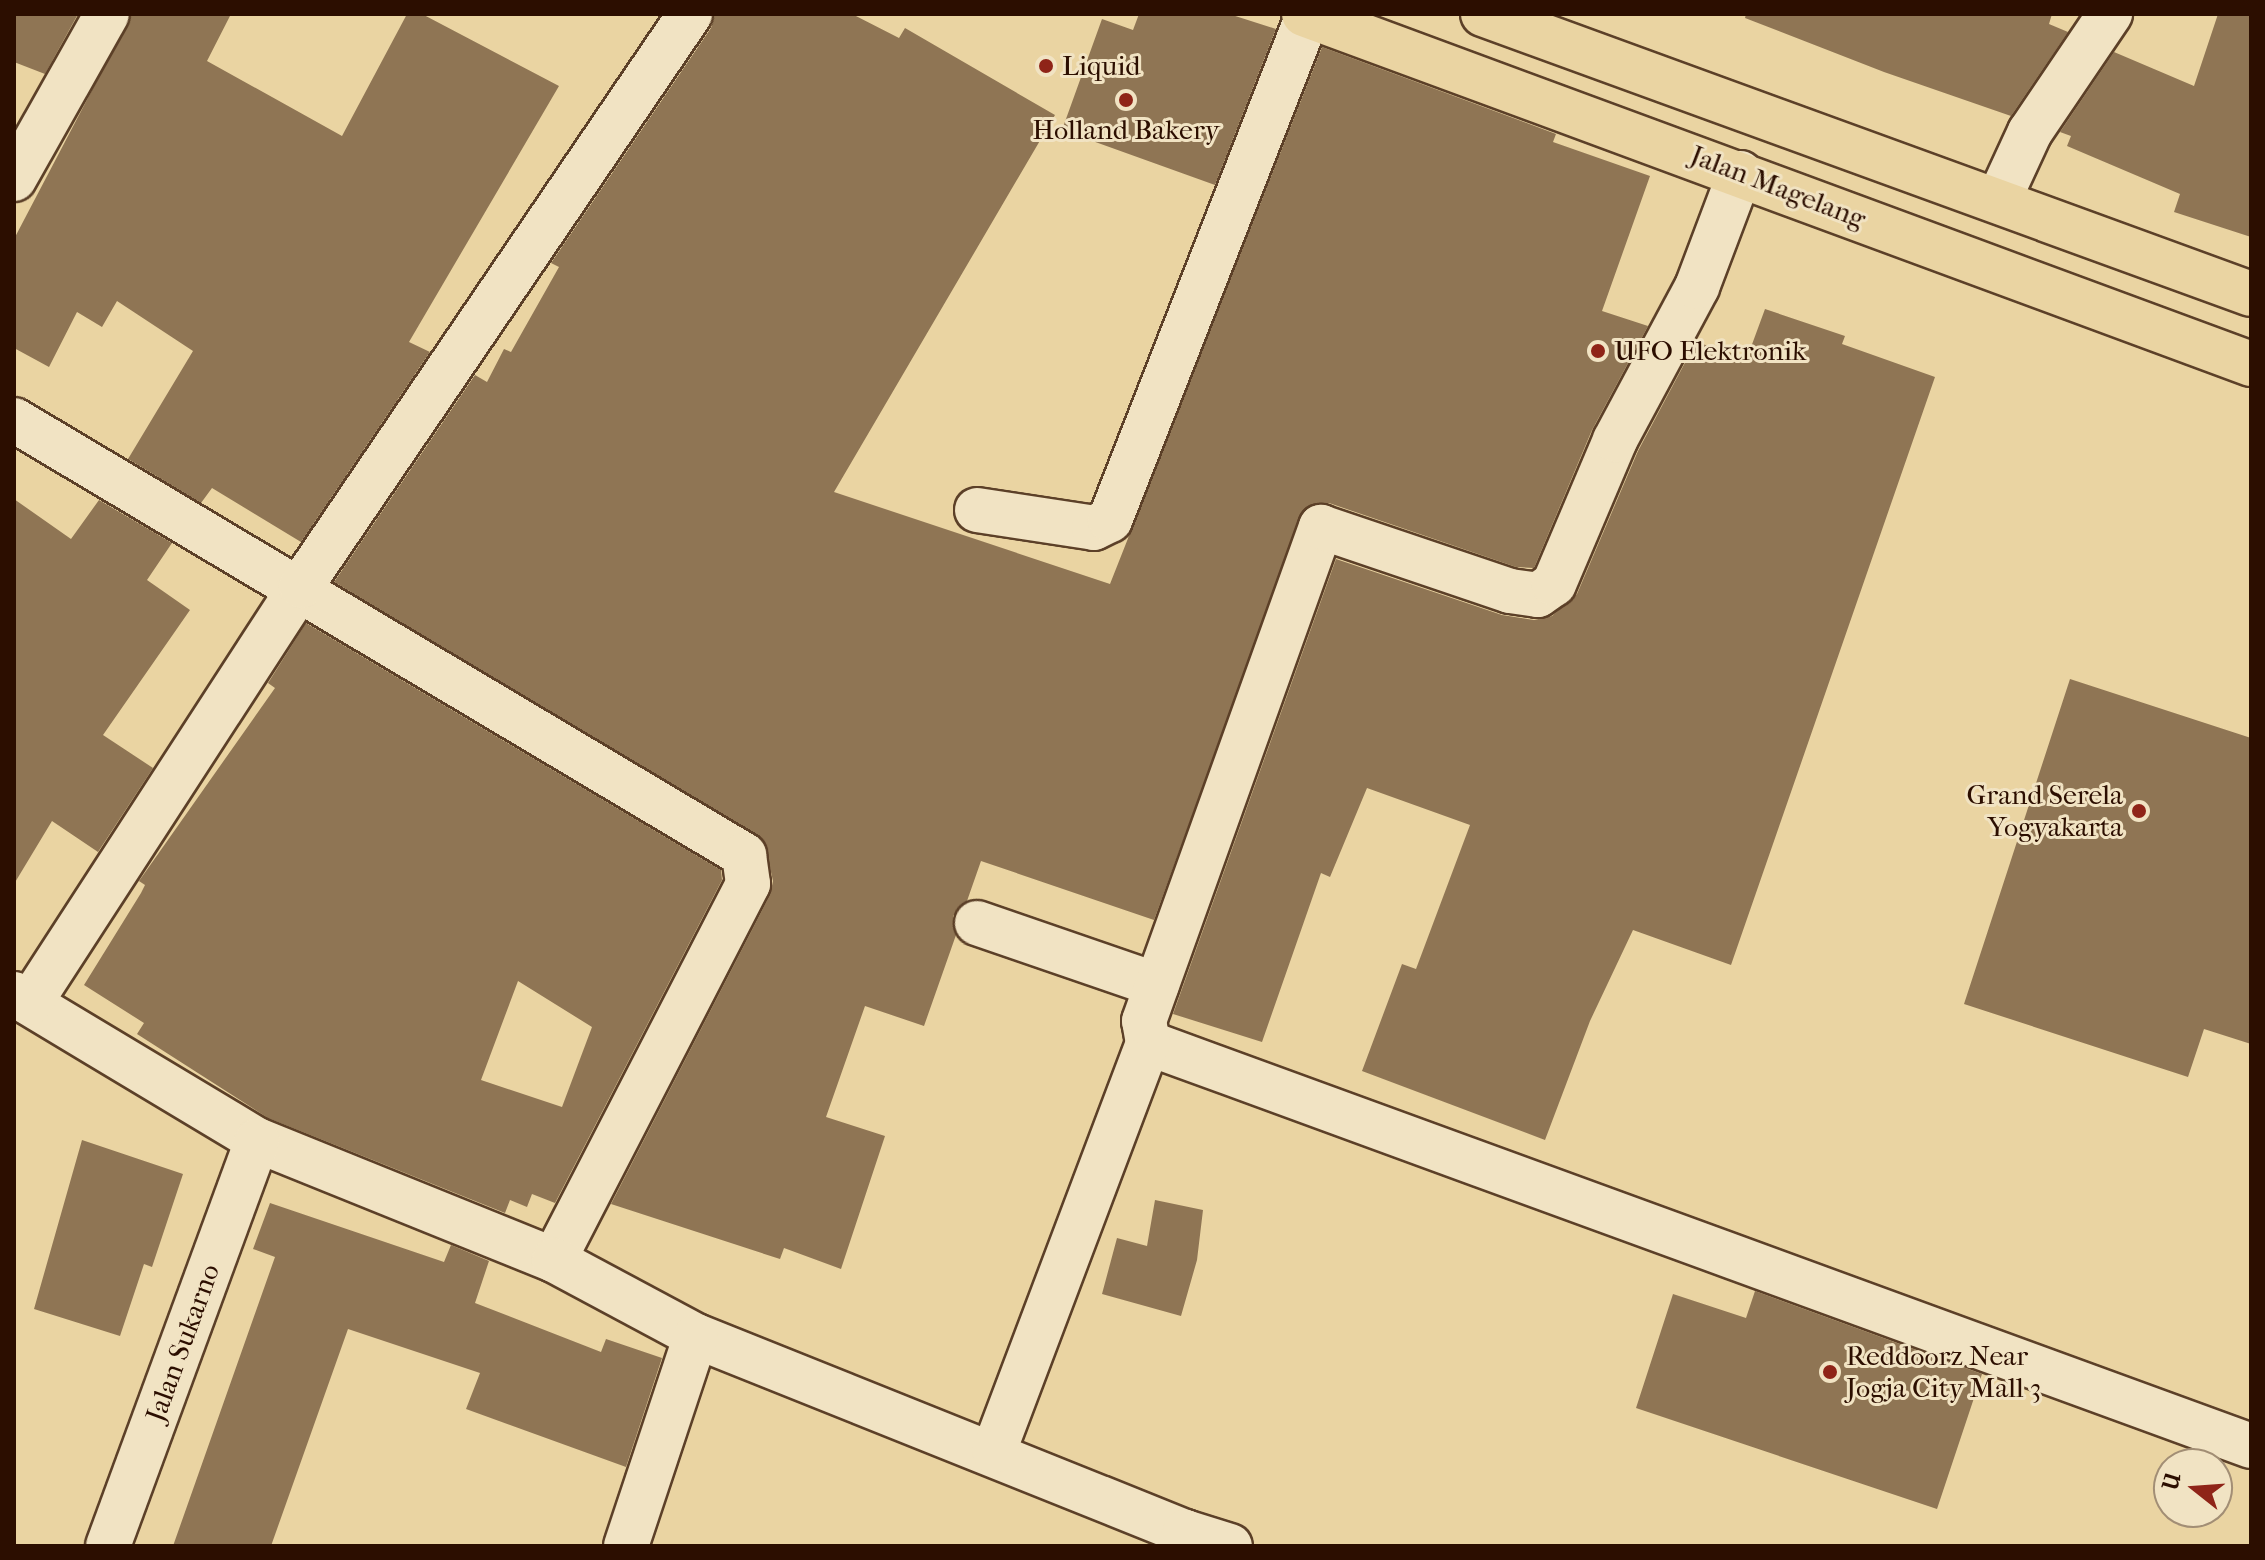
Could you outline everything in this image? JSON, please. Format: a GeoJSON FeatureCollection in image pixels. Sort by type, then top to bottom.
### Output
{"type":"FeatureCollection","features":[{"type":"Feature","properties":{"kind":"main road"},"geometry":{"type":"LineString","coordinates":[[1483,14],[1540,23],[2251,294]]}},
{"type":"Feature","properties":{"kind":"main road","name":"Jalan Magelang"},"geometry":{"type":"LineString","coordinates":[[1306,15],[1512,88],[2251,364]]}},
{"type":"Feature","properties":{"kind":"main road"},"geometry":{"type":"LineString","coordinates":[[1512,88],[1540,23]]}},
{"type":"Feature","properties":{"kind":"street"},"geometry":{"type":"LineString","coordinates":[[14,179],[107,14]]}},
{"type":"Feature","properties":{"kind":"street"},"geometry":{"type":"LineString","coordinates":[[690,14],[22,999],[257,1140],[554,1260],[696,1336],[994,1451],[1183,1539],[1230,1546]]}},
{"type":"Feature","properties":{"kind":"street"},"geometry":{"type":"LineString","coordinates":[[1999,199],[2030,132],[2110,14]]}},
{"type":"Feature","properties":{"kind":"street"},"geometry":{"type":"LineString","coordinates":[[977,510],[1094,528],[1110,520],[1306,15]]}},
{"type":"Feature","properties":{"kind":"street"},"geometry":{"type":"LineString","coordinates":[[994,1451],[1148,1043],[1144,1021],[1321,527],[1510,591],[1538,595],[1554,584],[1615,440],[1697,287],[1740,173]]}},
{"type":"Feature","properties":{"kind":"street"},"geometry":{"type":"LineString","coordinates":[[14,420],[301,586],[744,855],[748,884],[554,1260]]}},
{"type":"Feature","properties":{"kind":"street"},"geometry":{"type":"LineString","coordinates":[[977,923],[1157,985]]}},
{"type":"Feature","properties":{"kind":"street"},"geometry":{"type":"LineString","coordinates":[[1148,1043],[2251,1446]]}},
{"type":"Feature","properties":{"kind":"street","name":"Jalan Sukarno"},"geometry":{"type":"LineString","coordinates":[[108,1546],[257,1140]]}},
{"type":"Feature","properties":{"kind":"street"},"geometry":{"type":"LineString","coordinates":[[626,1546],[696,1336]]}},
{"type":"Feature","properties":{"kind":"building"},"geometry":{"type":"Polygon","coordinates":[[[14,14],[78,14],[45,74],[14,62],[14,14]]]}},
{"type":"Feature","properties":{"kind":"building"},"geometry":{"type":"Polygon","coordinates":[[[132,14],[231,14],[207,61],[342,136],[407,14],[422,14],[559,86],[409,342],[430,352],[301,542],[212,488],[201,503],[128,459],[193,351],[117,301],[102,327],[77,312],[49,367],[14,348],[14,239],[132,14]]]}},
{"type":"Feature","properties":{"kind":"building"},"geometry":{"type":"Polygon","coordinates":[[[715,14],[852,14],[899,38],[905,28],[1055,115],[834,492],[1110,584],[1322,47],[1556,134],[1553,142],[1650,176],[1602,311],[1648,326],[1592,430],[1534,568],[1516,567],[1329,503],[1304,509],[1154,920],[981,861],[967,901],[953,916],[956,935],[924,1026],[865,1006],[826,1117],[885,1136],[841,1269],[784,1248],[780,1259],[611,1204],[770,895],[773,881],[764,841],[334,582],[475,375],[487,382],[504,349],[511,352],[559,267],[551,263],[711,28],[715,14]]]}},
{"type":"Feature","properties":{"kind":"building"},"geometry":{"type":"Polygon","coordinates":[[[1139,14],[1229,14],[1276,29],[1215,185],[1062,130],[1102,19],[1133,30],[1139,14]]]}},
{"type":"Feature","properties":{"kind":"building"},"geometry":{"type":"Polygon","coordinates":[[[1746,14],[2052,14],[2049,24],[2068,32],[2011,116],[1884,72],[1745,18],[1746,14]]]}},
{"type":"Feature","properties":{"kind":"building"},"geometry":{"type":"Polygon","coordinates":[[[2218,14],[2251,14],[2251,237],[2174,212],[2180,194],[2067,146],[2071,136],[2060,132],[2114,52],[2194,86],[2218,14]]]}},
{"type":"Feature","properties":{"kind":"building"},"geometry":{"type":"Polygon","coordinates":[[[1765,309],[1845,336],[1842,344],[1935,377],[1731,965],[1633,930],[1590,1021],[1545,1140],[1362,1071],[1402,964],[1416,969],[1470,825],[1367,788],[1330,877],[1321,873],[1262,1042],[1173,1014],[1336,559],[1502,615],[1534,620],[1552,616],[1577,594],[1638,451],[1696,342],[1747,358],[1765,309]]]}},
{"type":"Feature","properties":{"kind":"building"},"geometry":{"type":"Polygon","coordinates":[[[14,499],[71,539],[99,500],[172,543],[147,580],[190,610],[103,735],[153,768],[98,852],[52,821],[14,884],[14,499]]]}},
{"type":"Feature","properties":{"kind":"building"},"geometry":{"type":"Polygon","coordinates":[[[306,623],[721,870],[722,880],[555,1203],[532,1194],[527,1207],[510,1200],[505,1213],[268,1118],[137,1034],[144,1023],[84,985],[141,893],[145,885],[139,881],[275,688],[268,683],[306,623]],[[518,981],[481,1080],[562,1107],[592,1027],[518,981]]]}},
{"type":"Feature","properties":{"kind":"building","name":"Grand Serela Yogyakarta"},"geometry":{"type":"Polygon","coordinates":[[[2070,679],[2251,738],[2251,1044],[2204,1029],[2188,1077],[1964,1004],[2070,679]]]}},
{"type":"Feature","properties":{"kind":"building"},"geometry":{"type":"Polygon","coordinates":[[[82,1140],[183,1174],[152,1267],[144,1264],[120,1336],[34,1309],[82,1140]]]}},
{"type":"Feature","properties":{"kind":"building"},"geometry":{"type":"Polygon","coordinates":[[[1155,1200],[1203,1210],[1197,1260],[1181,1316],[1102,1294],[1117,1238],[1147,1246],[1155,1200]]]}},
{"type":"Feature","properties":{"kind":"building"},"geometry":{"type":"Polygon","coordinates":[[[270,1203],[444,1262],[451,1245],[489,1261],[475,1303],[601,1352],[606,1339],[662,1358],[626,1467],[466,1409],[480,1373],[348,1329],[271,1546],[173,1546],[275,1257],[253,1249],[270,1203]]]}},
{"type":"Feature","properties":{"kind":"building"},"geometry":{"type":"Polygon","coordinates":[[[1755,1291],[1982,1374],[1937,1509],[1636,1408],[1673,1294],[1746,1318],[1755,1291]]]}},
{"type":"Feature","properties":{"kind":"place","name":"Liquid"},"geometry":{"type":"Point","coordinates":[1046,66]}},
{"type":"Feature","properties":{"kind":"place","name":"Holland Bakery"},"geometry":{"type":"Point","coordinates":[1126,100]}},
{"type":"Feature","properties":{"kind":"place","name":"UFO Elektronik"},"geometry":{"type":"Point","coordinates":[1598,351]}},
{"type":"Feature","properties":{"kind":"place","name":"Grand Serela Yogyakarta"},"geometry":{"type":"Point","coordinates":[2139,811]}},
{"type":"Feature","properties":{"kind":"place","name":"Reddoorz Near Jogja City Mall 3"},"geometry":{"type":"Point","coordinates":[1830,1372]}}]}
